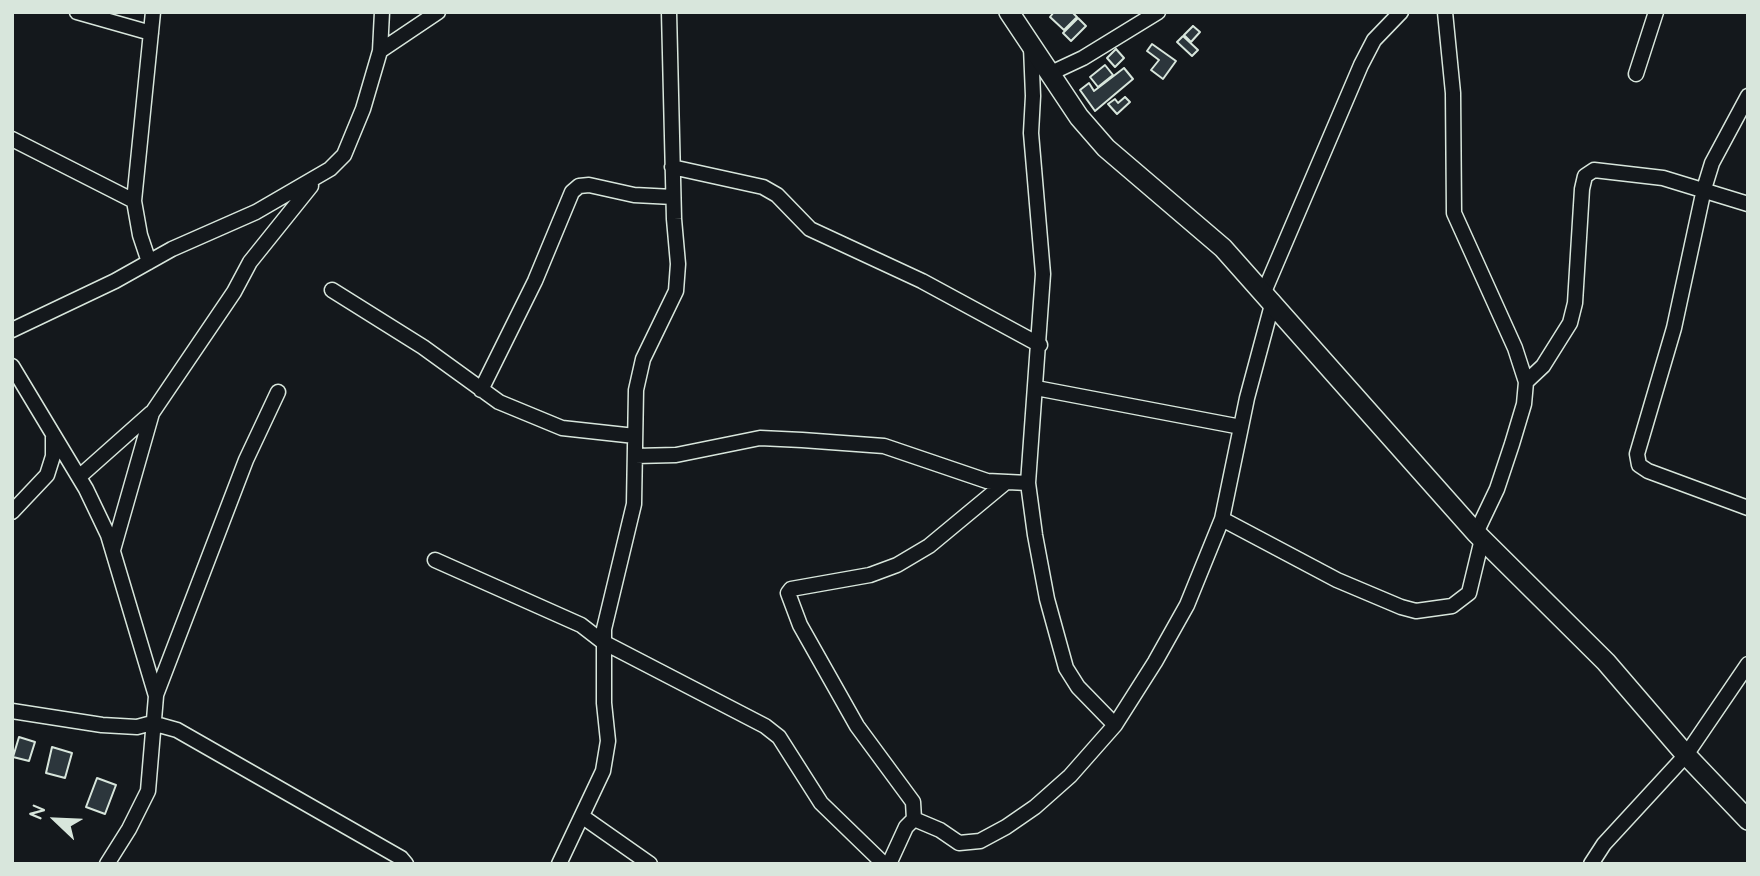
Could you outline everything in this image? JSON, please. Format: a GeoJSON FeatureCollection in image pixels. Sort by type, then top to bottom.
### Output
{"type":"FeatureCollection","features":[{"type":"Feature","properties":{"kind":"street"},"geometry":{"type":"LineString","coordinates":[[76,12],[151,33]]}},
{"type":"Feature","properties":{"kind":"street"},"geometry":{"type":"LineString","coordinates":[[149,262],[140,235],[134,201],[153,12]]}},
{"type":"Feature","properties":{"kind":"street"},"geometry":{"type":"LineString","coordinates":[[47,475],[77,475],[152,413],[234,292],[250,262],[315,180],[344,155],[363,109],[380,51],[382,12]]}},
{"type":"Feature","properties":{"kind":"street"},"geometry":{"type":"LineString","coordinates":[[380,51],[438,12]]}},
{"type":"Feature","properties":{"kind":"street"},"geometry":{"type":"LineString","coordinates":[[559,864],[603,771],[608,741],[603,642],[634,504],[636,390],[643,359],[676,291],[678,264],[673,197],[669,12]]}},
{"type":"Feature","properties":{"kind":"street"},"geometry":{"type":"LineString","coordinates":[[1009,12],[1079,117],[1106,148],[1223,248],[1290,320],[1479,536],[1606,662],[1686,755],[1748,820]]}},
{"type":"Feature","properties":{"kind":"street"},"geometry":{"type":"LineString","coordinates":[[1051,73],[1083,58],[1158,12]]}},
{"type":"Feature","properties":{"kind":"street"},"geometry":{"type":"LineString","coordinates":[[914,819],[940,830],[959,843],[980,841],[1035,807],[1070,776],[1115,725],[1186,606],[1222,519],[1265,328],[1269,297],[1361,65],[1374,40],[1401,12]]}},
{"type":"Feature","properties":{"kind":"street"},"geometry":{"type":"LineString","coordinates":[[1222,519],[1337,580],[1401,607],[1416,611],[1452,607],[1469,593],[1479,536],[1512,444],[1524,404],[1526,382],[1514,348],[1454,213],[1453,93],[1445,12]]}},
{"type":"Feature","properties":{"kind":"street"},"geometry":{"type":"LineString","coordinates":[[1636,74],[1656,12]]}},
{"type":"Feature","properties":{"kind":"street"},"geometry":{"type":"LineString","coordinates":[[1030,43],[1033,96],[1031,133],[1043,274],[1028,483],[1047,599],[1066,668],[1078,687],[1115,725]]}},
{"type":"Feature","properties":{"kind":"street"},"geometry":{"type":"LineString","coordinates":[[1748,96],[1712,163],[1674,328],[1637,454],[1639,465],[1748,508]]}},
{"type":"Feature","properties":{"kind":"street"},"geometry":{"type":"LineString","coordinates":[[12,139],[134,201]]}},
{"type":"Feature","properties":{"kind":"street"},"geometry":{"type":"LineString","coordinates":[[672,167],[763,187],[777,195],[810,229],[922,281],[1040,345]]}},
{"type":"Feature","properties":{"kind":"street"},"geometry":{"type":"LineString","coordinates":[[1526,382],[1560,340],[1573,313],[1585,176],[1594,170],[1663,178],[1748,204]]}},
{"type":"Feature","properties":{"kind":"street"},"geometry":{"type":"LineString","coordinates":[[12,331],[256,212],[315,180]]}},
{"type":"Feature","properties":{"kind":"street"},"geometry":{"type":"LineString","coordinates":[[481,390],[535,281],[572,192],[579,186],[589,185],[634,195],[673,197]]}},
{"type":"Feature","properties":{"kind":"street"},"geometry":{"type":"LineString","coordinates":[[332,290],[423,347],[499,402],[562,428],[635,436]]}},
{"type":"Feature","properties":{"kind":"street"},"geometry":{"type":"LineString","coordinates":[[1265,328],[1290,320]]}},
{"type":"Feature","properties":{"kind":"street"},"geometry":{"type":"LineString","coordinates":[[12,366],[77,475],[113,552],[156,696]]}},
{"type":"Feature","properties":{"kind":"street"},"geometry":{"type":"LineString","coordinates":[[1036,388],[1241,427]]}},
{"type":"Feature","properties":{"kind":"street"},"geometry":{"type":"LineString","coordinates":[[107,864],[129,830],[148,791],[156,696],[246,460],[278,392]]}},
{"type":"Feature","properties":{"kind":"street"},"geometry":{"type":"LineString","coordinates":[[113,552],[152,413]]}},
{"type":"Feature","properties":{"kind":"street"},"geometry":{"type":"LineString","coordinates":[[12,512],[47,475],[53,456],[53,436]]}},
{"type":"Feature","properties":{"kind":"street"},"geometry":{"type":"LineString","coordinates":[[635,456],[676,455],[760,438],[813,440],[884,446],[975,477],[1005,483],[1028,483]]}},
{"type":"Feature","properties":{"kind":"street"},"geometry":{"type":"LineString","coordinates":[[435,560],[581,625],[603,642],[765,726],[779,737],[821,803],[886,864],[914,819],[913,802],[857,726],[800,625],[788,593],[791,589],[870,575],[898,565],[929,546],[1005,483]]}},
{"type":"Feature","properties":{"kind":"street"},"geometry":{"type":"LineString","coordinates":[[1591,864],[1604,845],[1686,755],[1748,664]]}},
{"type":"Feature","properties":{"kind":"street"},"geometry":{"type":"LineString","coordinates":[[12,711],[102,725],[137,727],[152,723],[177,730],[401,858],[406,864]]}},
{"type":"Feature","properties":{"kind":"street"},"geometry":{"type":"LineString","coordinates":[[583,817],[650,864]]}},
{"type":"Feature","properties":{"kind":"building"},"geometry":{"type":"Polygon","coordinates":[[[1054,12],[1072,12],[1077,17],[1064,30],[1050,17],[1054,12]]]}},
{"type":"Feature","properties":{"kind":"building"},"geometry":{"type":"Polygon","coordinates":[[[1078,18],[1086,26],[1071,41],[1063,33],[1078,18]]]}},
{"type":"Feature","properties":{"kind":"building"},"geometry":{"type":"Polygon","coordinates":[[[1193,26],[1200,32],[1191,42],[1184,35],[1193,26]]]}},
{"type":"Feature","properties":{"kind":"building"},"geometry":{"type":"Polygon","coordinates":[[[1183,36],[1198,50],[1192,56],[1177,42],[1183,36]]]}},
{"type":"Feature","properties":{"kind":"building"},"geometry":{"type":"Polygon","coordinates":[[[1152,44],[1176,61],[1163,79],[1151,70],[1159,60],[1147,51],[1152,44]]]}},
{"type":"Feature","properties":{"kind":"building"},"geometry":{"type":"Polygon","coordinates":[[[1116,49],[1124,58],[1115,67],[1107,58],[1116,49]]]}},
{"type":"Feature","properties":{"kind":"building"},"geometry":{"type":"Polygon","coordinates":[[[1105,65],[1113,75],[1098,87],[1090,77],[1105,65]]]}},
{"type":"Feature","properties":{"kind":"building"},"geometry":{"type":"Polygon","coordinates":[[[1124,68],[1133,79],[1095,111],[1080,90],[1089,83],[1094,91],[1124,68]]]}},
{"type":"Feature","properties":{"kind":"building"},"geometry":{"type":"Polygon","coordinates":[[[1125,97],[1130,102],[1117,114],[1108,104],[1115,99],[1118,103],[1125,97]]]}},
{"type":"Feature","properties":{"kind":"building"},"geometry":{"type":"Polygon","coordinates":[[[19,737],[35,742],[29,761],[13,757],[19,737]]]}},
{"type":"Feature","properties":{"kind":"building"},"geometry":{"type":"Polygon","coordinates":[[[52,747],[72,753],[65,778],[46,773],[52,747]]]}},
{"type":"Feature","properties":{"kind":"building"},"geometry":{"type":"Polygon","coordinates":[[[97,778],[116,785],[105,814],[86,807],[97,778]]]}}]}
